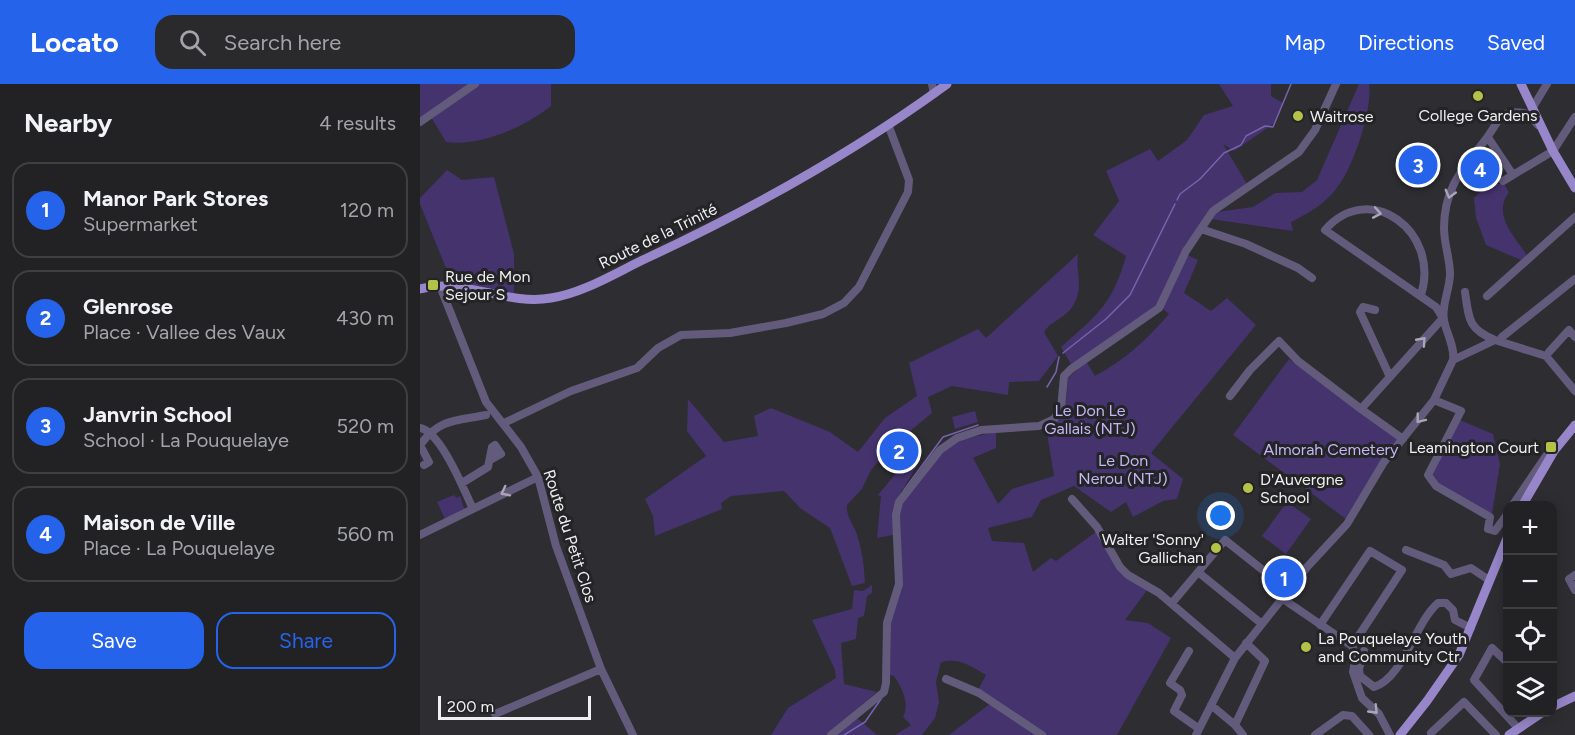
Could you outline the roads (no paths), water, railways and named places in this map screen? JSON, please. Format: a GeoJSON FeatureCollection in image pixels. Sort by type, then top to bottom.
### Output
{"type":"FeatureCollection","features":[{"type":"Feature","properties":{"kind":"main road","name":"Route de la Trinité"},"geometry":{"type":"LineString","coordinates":[[420,289],[440,286],[522,300],[566,295],[703,233],[889,127],[933,89],[947,84]]}},
{"type":"Feature","properties":{"kind":"main road"},"geometry":{"type":"LineString","coordinates":[[1521,84],[1552,151],[1575,188]]}},
{"type":"Feature","properties":{"kind":"main road"},"geometry":{"type":"LineString","coordinates":[[1525,501],[1554,451],[1575,425]]}},
{"type":"Feature","properties":{"kind":"main road"},"geometry":{"type":"LineString","coordinates":[[1400,735],[1450,669],[1471,628],[1503,548]]}},
{"type":"Feature","properties":{"kind":"main road"},"geometry":{"type":"LineString","coordinates":[[1557,705],[1575,696]]}},
{"type":"Feature","properties":{"kind":"main road"},"geometry":{"type":"LineString","coordinates":[[1509,735],[1536,717]]}},
{"type":"Feature","properties":{"kind":"street"},"geometry":{"type":"LineString","coordinates":[[420,122],[476,84]]}},
{"type":"Feature","properties":{"kind":"street"},"geometry":{"type":"LineString","coordinates":[[831,735],[884,692],[887,622],[899,584],[896,515],[899,502],[940,450],[957,438],[981,430],[1039,426],[1053,419],[1060,409],[1064,376],[1159,308],[1186,251],[1223,201],[1248,188],[1299,152],[1315,130],[1336,84]]}},
{"type":"Feature","properties":{"kind":"street"},"geometry":{"type":"LineString","coordinates":[[1533,107],[1547,84]]}},
{"type":"Feature","properties":{"kind":"street"},"geometry":{"type":"LineString","coordinates":[[1361,409],[1443,318],[1450,272],[1444,228],[1455,178],[1488,137],[1498,119],[1507,113],[1528,114],[1542,127]]}},
{"type":"Feature","properties":{"kind":"street"},"geometry":{"type":"LineString","coordinates":[[1503,182],[1552,151],[1575,117]]}},
{"type":"Feature","properties":{"kind":"street"},"geometry":{"type":"LineString","coordinates":[[504,423],[572,391],[637,368],[658,348],[681,335],[730,333],[786,323],[823,314],[844,303],[859,287],[908,192],[909,180],[889,127]]}},
{"type":"Feature","properties":{"kind":"street"},"geometry":{"type":"LineString","coordinates":[[1489,139],[1513,175]]}},
{"type":"Feature","properties":{"kind":"street"},"geometry":{"type":"LineString","coordinates":[[1189,651],[1170,683],[1180,690],[1182,695],[1174,711],[1197,732],[1235,658],[1308,566],[1347,524],[1384,462],[1434,400],[1453,360],[1454,353],[1443,318],[1436,307],[1325,230],[1345,214],[1359,210],[1391,216],[1398,220],[1411,230],[1423,250],[1426,269],[1421,295]]}},
{"type":"Feature","properties":{"kind":"street"},"geometry":{"type":"LineString","coordinates":[[1486,296],[1575,217]]}},
{"type":"Feature","properties":{"kind":"street"},"geometry":{"type":"LineString","coordinates":[[1201,229],[1246,244],[1298,268],[1312,278]]}},
{"type":"Feature","properties":{"kind":"street"},"geometry":{"type":"LineString","coordinates":[[1453,360],[1499,338],[1575,279]]}},
{"type":"Feature","properties":{"kind":"street","name":"Route du Petit Clos"},"geometry":{"type":"LineString","coordinates":[[440,286],[486,402],[504,423],[538,477],[556,546],[601,669],[633,735]]}},
{"type":"Feature","properties":{"kind":"street"},"geometry":{"type":"LineString","coordinates":[[1465,292],[1467,313],[1476,332],[1546,356],[1575,391]]}},
{"type":"Feature","properties":{"kind":"street"},"geometry":{"type":"LineString","coordinates":[[1375,310],[1363,307],[1360,312],[1390,377]]}},
{"type":"Feature","properties":{"kind":"street"},"geometry":{"type":"LineString","coordinates":[[1549,352],[1575,324]]}},
{"type":"Feature","properties":{"kind":"street"},"geometry":{"type":"LineString","coordinates":[[1569,330],[1575,338]]}},
{"type":"Feature","properties":{"kind":"street"},"geometry":{"type":"LineString","coordinates":[[1230,396],[1250,370],[1279,341],[1298,361],[1403,439]]}},
{"type":"Feature","properties":{"kind":"street"},"geometry":{"type":"LineString","coordinates":[[1434,400],[1461,411],[1428,475],[1436,486],[1490,517],[1488,529],[1495,531],[1503,520]]}},
{"type":"Feature","properties":{"kind":"street"},"geometry":{"type":"LineString","coordinates":[[424,465],[429,462],[420,444],[430,432],[444,423],[486,415]]}},
{"type":"Feature","properties":{"kind":"street"},"geometry":{"type":"LineString","coordinates":[[420,428],[430,432],[462,483],[473,509]]}},
{"type":"Feature","properties":{"kind":"street"},"geometry":{"type":"LineString","coordinates":[[1515,501],[1546,456],[1554,451]]}},
{"type":"Feature","properties":{"kind":"street"},"geometry":{"type":"LineString","coordinates":[[462,483],[488,467],[490,460]]}},
{"type":"Feature","properties":{"kind":"street"},"geometry":{"type":"LineString","coordinates":[[420,534],[538,477]]}},
{"type":"Feature","properties":{"kind":"street"},"geometry":{"type":"LineString","coordinates":[[1072,499],[1096,528],[1120,567],[1172,603],[1235,658]]}},
{"type":"Feature","properties":{"kind":"street"},"geometry":{"type":"LineString","coordinates":[[1172,603],[1225,540],[1289,591]]}},
{"type":"Feature","properties":{"kind":"street"},"geometry":{"type":"LineString","coordinates":[[1320,625],[1370,550],[1402,570],[1352,646]]}},
{"type":"Feature","properties":{"kind":"street"},"geometry":{"type":"LineString","coordinates":[[1406,550],[1444,565],[1451,574],[1472,568],[1489,580]]}},
{"type":"Feature","properties":{"kind":"street"},"geometry":{"type":"LineString","coordinates":[[1198,572],[1262,624]]}},
{"type":"Feature","properties":{"kind":"street"},"geometry":{"type":"LineString","coordinates":[[1575,575],[1569,579],[1575,590]]}},
{"type":"Feature","properties":{"kind":"street"},"geometry":{"type":"LineString","coordinates":[[1283,599],[1352,646],[1356,655],[1353,663],[1354,680],[1362,698],[1379,714],[1390,735]]}},
{"type":"Feature","properties":{"kind":"street"},"geometry":{"type":"LineString","coordinates":[[1364,651],[1359,669],[1360,676],[1374,687],[1383,684],[1393,673],[1412,640],[1438,603],[1446,603],[1453,610],[1455,620],[1471,628]]}},
{"type":"Feature","properties":{"kind":"street"},"geometry":{"type":"LineString","coordinates":[[1236,725],[1265,661],[1246,643]]}},
{"type":"Feature","properties":{"kind":"street"},"geometry":{"type":"LineString","coordinates":[[1503,658],[1492,648],[1474,680],[1503,712]]}},
{"type":"Feature","properties":{"kind":"street"},"geometry":{"type":"LineString","coordinates":[[495,714],[601,669]]}},
{"type":"Feature","properties":{"kind":"street"},"geometry":{"type":"LineString","coordinates":[[946,679],[978,693],[1042,735]]}},
{"type":"Feature","properties":{"kind":"street"},"geometry":{"type":"LineString","coordinates":[[1431,733],[1464,702],[1496,735]]}},
{"type":"Feature","properties":{"kind":"street"},"geometry":{"type":"LineString","coordinates":[[1210,705],[1236,725],[1243,735]]}},
{"type":"Feature","properties":{"kind":"street"},"geometry":{"type":"LineString","coordinates":[[1315,735],[1343,715],[1352,716],[1369,735]]}},
{"type":"Feature","properties":{"kind":"street"},"geometry":{"type":"LineString","coordinates":[[1508,717],[1518,728]]}},
{"type":"Feature","properties":{"kind":"waterway"},"geometry":{"type":"LineString","coordinates":[[1177,200],[1180,194],[1200,179],[1224,153],[1241,145],[1246,136],[1265,126],[1273,127],[1291,84]]}},
{"type":"Feature","properties":{"kind":"waterway"},"geometry":{"type":"LineString","coordinates":[[1063,353],[1106,319],[1130,295],[1175,204]]}},
{"type":"Feature","properties":{"kind":"waterway"},"geometry":{"type":"LineString","coordinates":[[1047,387],[1056,372],[1059,357]]}},
{"type":"Feature","properties":{"kind":"waterway"},"geometry":{"type":"LineString","coordinates":[[904,490],[943,437],[978,425]]}},
{"type":"Feature","properties":{"kind":"waterway"},"geometry":{"type":"LineString","coordinates":[[844,735],[865,722],[881,699]]}},
{"type":"Feature","properties":{"kind":"place","name":"College Gardens"},"geometry":{"type":"Point","coordinates":[1478,96]}},
{"type":"Feature","properties":{"kind":"place","name":"Waitrose"},"geometry":{"type":"Point","coordinates":[1298,116]}},
{"type":"Feature","properties":{"kind":"place","name":"Janvrin School"},"geometry":{"type":"Point","coordinates":[1418,165]}},
{"type":"Feature","properties":{"kind":"place","name":"Maison de Ville"},"geometry":{"type":"Point","coordinates":[1480,169]}},
{"type":"Feature","properties":{"kind":"place","name":"Rue de Mon Sejour S"},"geometry":{"type":"Point","coordinates":[433,285]}},
{"type":"Feature","properties":{"kind":"place","name":"Leamington Court"},"geometry":{"type":"Point","coordinates":[1551,447]}},
{"type":"Feature","properties":{"kind":"place","name":"Glenrose"},"geometry":{"type":"Point","coordinates":[899,451]}},
{"type":"Feature","properties":{"kind":"place","name":"D'Auvergne School"},"geometry":{"type":"Point","coordinates":[1248,488]}},
{"type":"Feature","properties":{"kind":"place","name":"Walter 'Sonny' Gallichan"},"geometry":{"type":"Point","coordinates":[1216,548]}},
{"type":"Feature","properties":{"kind":"place","name":"Manor Park Stores"},"geometry":{"type":"Point","coordinates":[1284,578]}},
{"type":"Feature","properties":{"kind":"place","name":"La Pouquelaye Youth and Community Ctr"},"geometry":{"type":"Point","coordinates":[1306,647]}},
{"type":"Feature","properties":{"kind":"park label","name":"Le Don Le Gallais (NTJ)"},"geometry":{"type":"Point","coordinates":[1090,419]}},
{"type":"Feature","properties":{"kind":"park label","name":"Almorah Cemetery"},"geometry":{"type":"Point","coordinates":[1331,449]}},
{"type":"Feature","properties":{"kind":"park label","name":"Le Don Nerou (NTJ)"},"geometry":{"type":"Point","coordinates":[1123,469]}}]}
